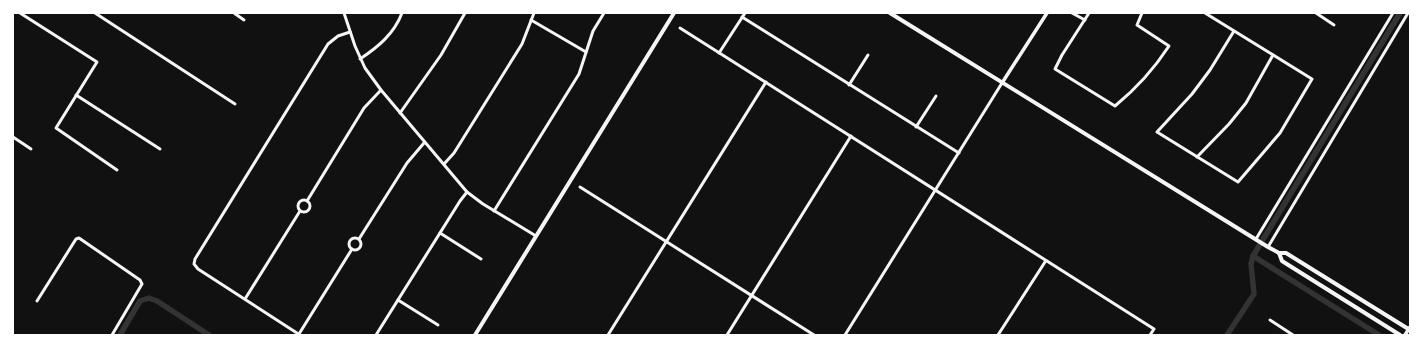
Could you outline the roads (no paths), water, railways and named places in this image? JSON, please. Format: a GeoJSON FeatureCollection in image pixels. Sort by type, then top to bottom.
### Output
{"type":"FeatureCollection","features":[{"type":"Feature","properties":{"kind":"main road"},"geometry":{"type":"LineString","coordinates":[[475,335],[674,13]]}},
{"type":"Feature","properties":{"kind":"main road"},"geometry":{"type":"LineString","coordinates":[[890,13],[1267,246],[1279,253],[1286,253],[1409,329]]}},
{"type":"Feature","properties":{"kind":"main road"},"geometry":{"type":"LineString","coordinates":[[1279,253],[1282,261],[1400,335]]}},
{"type":"Feature","properties":{"kind":"street"},"geometry":{"type":"LineString","coordinates":[[20,13],[97,62],[56,128],[117,170]]}},
{"type":"Feature","properties":{"kind":"street"},"geometry":{"type":"LineString","coordinates":[[95,13],[235,104]]}},
{"type":"Feature","properties":{"kind":"street"},"geometry":{"type":"LineString","coordinates":[[234,13],[244,20]]}},
{"type":"Feature","properties":{"kind":"street"},"geometry":{"type":"LineString","coordinates":[[344,13],[360,59],[381,90],[467,192],[494,211],[536,236]]}},
{"type":"Feature","properties":{"kind":"street"},"geometry":{"type":"LineString","coordinates":[[360,59],[378,46],[387,37],[399,21],[402,13]]}},
{"type":"Feature","properties":{"kind":"street"},"geometry":{"type":"LineString","coordinates":[[400,113],[441,55],[465,13]]}},
{"type":"Feature","properties":{"kind":"street"},"geometry":{"type":"LineString","coordinates":[[444,164],[454,153],[522,44],[534,13]]}},
{"type":"Feature","properties":{"kind":"street"},"geometry":{"type":"LineString","coordinates":[[494,211],[572,87],[579,74],[593,31],[604,13]]}},
{"type":"Feature","properties":{"kind":"street"},"geometry":{"type":"LineString","coordinates":[[719,53],[745,13]]}},
{"type":"Feature","properties":{"kind":"street"},"geometry":{"type":"LineString","coordinates":[[845,335],[1046,13]]}},
{"type":"Feature","properties":{"kind":"street"},"geometry":{"type":"LineString","coordinates":[[1072,13],[1085,20]]}},
{"type":"Feature","properties":{"kind":"street"},"geometry":{"type":"LineString","coordinates":[[1089,13],[1055,68],[1115,106],[1140,84],[1170,46],[1137,25],[1142,13]]}},
{"type":"Feature","properties":{"kind":"street"},"geometry":{"type":"LineString","coordinates":[[1205,13],[1312,79],[1280,133],[1238,182],[1157,132],[1192,94],[1210,70],[1234,31]]}},
{"type":"Feature","properties":{"kind":"street"},"geometry":{"type":"LineString","coordinates":[[1316,13],[1334,25]]}},
{"type":"Feature","properties":{"kind":"street"},"geometry":{"type":"LineString","coordinates":[[1256,239],[1393,13]]}},
{"type":"Feature","properties":{"kind":"street"},"geometry":{"type":"LineString","coordinates":[[1267,246],[1408,13]]}},
{"type":"Feature","properties":{"kind":"street"},"geometry":{"type":"LineString","coordinates":[[742,17],[959,153]]}},
{"type":"Feature","properties":{"kind":"street"},"geometry":{"type":"LineString","coordinates":[[531,20],[586,52]]}},
{"type":"Feature","properties":{"kind":"street"},"geometry":{"type":"LineString","coordinates":[[680,28],[936,190],[1045,262],[1154,329],[1150,335]]}},
{"type":"Feature","properties":{"kind":"street"},"geometry":{"type":"LineString","coordinates":[[350,32],[338,36],[328,44],[195,259],[194,264],[198,269],[300,335],[352,249]]}},
{"type":"Feature","properties":{"kind":"street"},"geometry":{"type":"LineString","coordinates":[[849,85],[868,55]]}},
{"type":"Feature","properties":{"kind":"street"},"geometry":{"type":"LineString","coordinates":[[1197,157],[1229,124],[1246,103],[1274,55]]}},
{"type":"Feature","properties":{"kind":"street"},"geometry":{"type":"LineString","coordinates":[[608,335],[766,82]]}},
{"type":"Feature","properties":{"kind":"street"},"geometry":{"type":"LineString","coordinates":[[245,299],[300,211],[298,204],[303,200],[307,200],[364,108],[381,90]]}},
{"type":"Feature","properties":{"kind":"street"},"geometry":{"type":"LineString","coordinates":[[76,95],[160,149]]}},
{"type":"Feature","properties":{"kind":"street"},"geometry":{"type":"LineString","coordinates":[[916,127],[936,96]]}},
{"type":"Feature","properties":{"kind":"street"},"geometry":{"type":"LineString","coordinates":[[727,335],[751,294],[851,136]]}},
{"type":"Feature","properties":{"kind":"street"},"geometry":{"type":"LineString","coordinates":[[13,137],[31,149]]}},
{"type":"Feature","properties":{"kind":"street"},"geometry":{"type":"LineString","coordinates":[[358,239],[407,163],[424,142]]}},
{"type":"Feature","properties":{"kind":"street"},"geometry":{"type":"LineString","coordinates":[[580,187],[814,335]]}},
{"type":"Feature","properties":{"kind":"street"},"geometry":{"type":"LineString","coordinates":[[376,335],[467,192]]}},
{"type":"Feature","properties":{"kind":"street"},"geometry":{"type":"LineString","coordinates":[[300,211],[306,212],[309,209],[310,205],[307,200]]}},
{"type":"Feature","properties":{"kind":"street"},"geometry":{"type":"LineString","coordinates":[[440,233],[481,259]]}},
{"type":"Feature","properties":{"kind":"street"},"geometry":{"type":"LineString","coordinates":[[37,301],[76,239],[79,238],[140,280],[142,284],[112,335]]}},
{"type":"Feature","properties":{"kind":"street"},"geometry":{"type":"LineString","coordinates":[[353,238],[358,239],[362,244],[360,248],[356,250],[352,249],[349,245],[350,241],[353,238]]}},
{"type":"Feature","properties":{"kind":"street"},"geometry":{"type":"LineString","coordinates":[[998,335],[1045,262]]}},
{"type":"Feature","properties":{"kind":"street"},"geometry":{"type":"LineString","coordinates":[[398,300],[438,325]]}},
{"type":"Feature","properties":{"kind":"street"},"geometry":{"type":"LineString","coordinates":[[1270,320],[1292,335]]}},
{"type":"Feature","properties":{"kind":"street"},"geometry":{"type":"LineString","coordinates":[[1405,335],[1409,329]]}},
{"type":"Feature","properties":{"kind":"waterway"},"geometry":{"type":"LineString","coordinates":[[1227,335],[1254,294],[1251,264],[1253,256],[1400,13]]}},
{"type":"Feature","properties":{"kind":"waterway"},"geometry":{"type":"LineString","coordinates":[[1253,256],[1379,335]]}},
{"type":"Feature","properties":{"kind":"waterway"},"geometry":{"type":"LineString","coordinates":[[120,335],[140,301],[149,298],[157,301],[209,335]]}}]}
